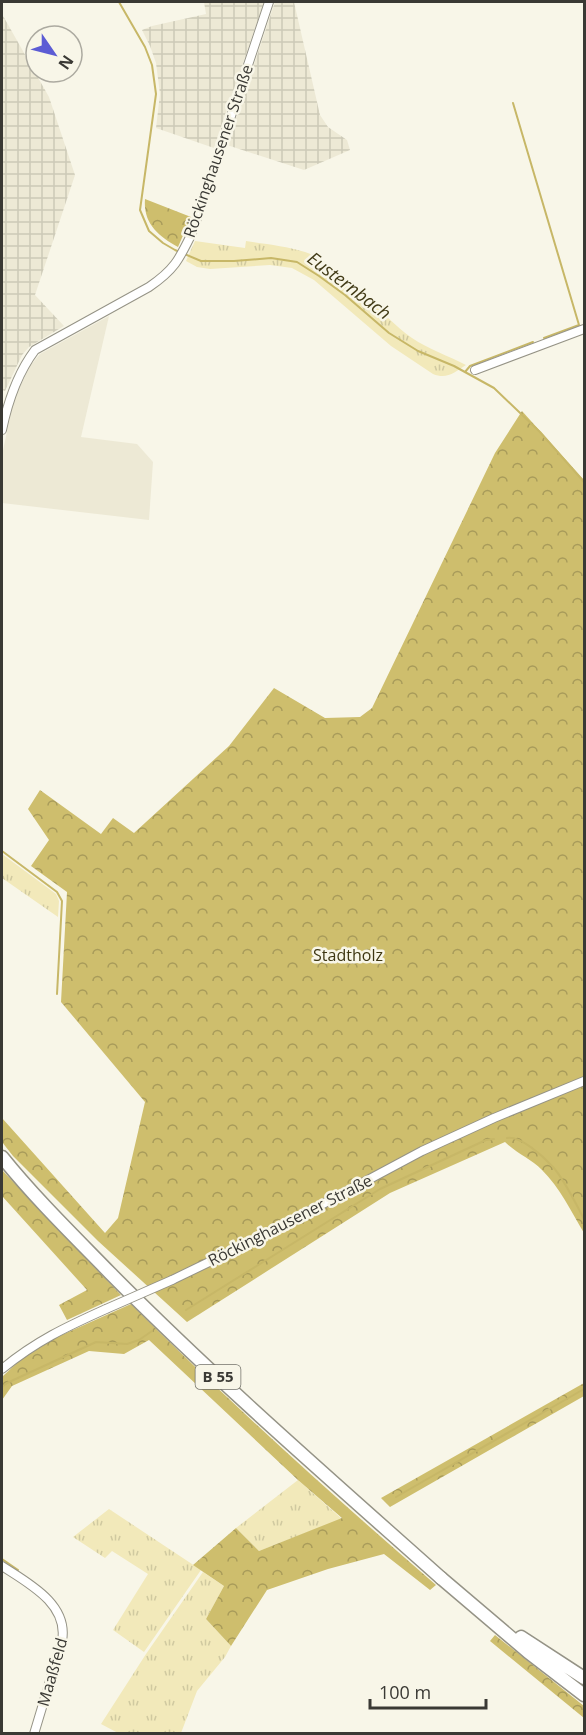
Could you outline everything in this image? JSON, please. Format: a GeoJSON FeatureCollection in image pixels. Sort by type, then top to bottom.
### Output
{"type":"FeatureCollection","features":[{"type":"Feature","properties":{"kind":"main road","name":"B 55"},"geometry":{"type":"LineString","coordinates":[[2,1157],[49,1210],[155,1318],[260,1417],[441,1578],[528,1652],[585,1695]]}},
{"type":"Feature","properties":{"kind":"main road","name":"B 55"},"geometry":{"type":"LineString","coordinates":[[489,1617],[585,1678]]}},
{"type":"Feature","properties":{"kind":"street","name":"Röckinghausener Straße"},"geometry":{"type":"LineString","coordinates":[[2,430],[10,397],[26,361],[35,350],[149,287],[172,270],[192,233],[269,2]]}},
{"type":"Feature","properties":{"kind":"street"},"geometry":{"type":"LineString","coordinates":[[475,370],[585,329]]}},
{"type":"Feature","properties":{"kind":"street","name":"Röckinghausener Straße"},"geometry":{"type":"LineString","coordinates":[[2,1370],[17,1356],[53,1333],[266,1235],[422,1151],[494,1118],[585,1081]]}},
{"type":"Feature","properties":{"kind":"street","name":"Maaßfeld"},"geometry":{"type":"LineString","coordinates":[[2,1566],[41,1592],[57,1610],[64,1631],[34,1734]]}},
{"type":"Feature","properties":{"kind":"shaded area"},"geometry":{"type":"Polygon","coordinates":[[[204,2],[264,2],[214,148],[156,128],[160,94],[156,63],[142,30],[206,14],[204,2]]]}},
{"type":"Feature","properties":{"kind":"shaded area"},"geometry":{"type":"Polygon","coordinates":[[[275,2],[294,2],[320,115],[328,127],[347,140],[350,150],[304,170],[227,145],[275,2]]]}},
{"type":"Feature","properties":{"kind":"shaded area"},"geometry":{"type":"Polygon","coordinates":[[[2,14],[24,53],[24,84],[42,84],[49,97],[75,175],[35,295],[64,326],[29,347],[22,355],[5,391],[2,390],[2,14]]]}},
{"type":"Feature","properties":{"kind":"shaded area"},"geometry":{"type":"Polygon","coordinates":[[[109,316],[81,437],[137,444],[153,462],[149,520],[2,503],[2,455],[14,399],[30,366],[40,354],[109,316]]]}},
{"type":"Feature","properties":{"kind":"green space"},"geometry":{"type":"Polygon","coordinates":[[[145,199],[191,217],[178,247],[153,228],[146,215],[145,199]]]}},
{"type":"Feature","properties":{"kind":"green space"},"geometry":{"type":"Polygon","coordinates":[[[195,241],[245,248],[246,241],[305,252],[334,268],[412,338],[466,365],[447,376],[433,374],[391,346],[314,280],[292,268],[270,265],[210,269],[197,267],[186,261],[195,241]]]}},
{"type":"Feature","properties":{"kind":"green space","name":"Stadtholz"},"geometry":{"type":"Polygon","coordinates":[[[522,411],[584,480],[584,1233],[565,1200],[548,1177],[538,1166],[505,1142],[390,1193],[187,1322],[98,1241],[13,1156],[2,1142],[2,1118],[105,1233],[118,1218],[145,1102],[61,1002],[67,892],[31,866],[49,840],[28,809],[40,790],[101,834],[113,818],[134,833],[229,746],[274,688],[325,718],[360,717],[372,708],[495,453],[522,411]]]}},
{"type":"Feature","properties":{"kind":"green space"},"geometry":{"type":"Polygon","coordinates":[[[2,854],[56,894],[59,901],[58,917],[2,878],[2,854]]]}},
{"type":"Feature","properties":{"kind":"green space"},"geometry":{"type":"Polygon","coordinates":[[[2,1170],[121,1295],[67,1320],[59,1305],[87,1290],[2,1196],[2,1170]]]}},
{"type":"Feature","properties":{"kind":"green space"},"geometry":{"type":"Polygon","coordinates":[[[131,1304],[281,1447],[436,1585],[430,1590],[384,1554],[328,1569],[267,1590],[231,1646],[206,1619],[224,1586],[193,1565],[236,1528],[259,1551],[342,1518],[298,1480],[149,1340],[124,1354],[89,1351],[12,1386],[2,1400],[2,1377],[20,1360],[55,1338],[131,1304]]]}},
{"type":"Feature","properties":{"kind":"green space"},"geometry":{"type":"Polygon","coordinates":[[[584,1383],[584,1396],[390,1507],[381,1498],[584,1383]]]}},
{"type":"Feature","properties":{"kind":"green space"},"geometry":{"type":"Polygon","coordinates":[[[298,1480],[342,1519],[259,1551],[236,1528],[298,1480]]]}},
{"type":"Feature","properties":{"kind":"green space"},"geometry":{"type":"Polygon","coordinates":[[[109,1509],[201,1570],[144,1652],[113,1630],[148,1574],[112,1551],[105,1558],[73,1537],[109,1509]]]}},
{"type":"Feature","properties":{"kind":"green space"},"geometry":{"type":"Polygon","coordinates":[[[203,1572],[224,1586],[206,1619],[231,1646],[225,1657],[197,1691],[181,1733],[118,1733],[101,1724],[146,1654],[203,1572]]]}},
{"type":"Feature","properties":{"kind":"green space"},"geometry":{"type":"Polygon","coordinates":[[[495,1635],[584,1706],[584,1718],[490,1641],[495,1635]]]}},
{"type":"Feature","properties":{"kind":"waterway","name":"Eusternbach"},"geometry":{"type":"LineString","coordinates":[[119,2],[145,47],[152,65],[156,94],[140,210],[149,231],[175,250],[201,261],[271,258],[297,262],[345,295],[389,333],[418,351],[454,366],[494,388],[540,432],[584,482]]}},
{"type":"Feature","properties":{"kind":"waterway"},"geometry":{"type":"LineString","coordinates":[[513,103],[579,325],[544,338]]}},
{"type":"Feature","properties":{"kind":"waterway"},"geometry":{"type":"LineString","coordinates":[[465,372],[470,366],[533,342]]}},
{"type":"Feature","properties":{"kind":"waterway"},"geometry":{"type":"LineString","coordinates":[[2,851],[57,892],[62,901],[57,994]]}},
{"type":"Feature","properties":{"kind":"waterway"},"geometry":{"type":"LineString","coordinates":[[507,1138],[525,1143],[553,1167],[566,1185],[584,1219]]}},
{"type":"Feature","properties":{"kind":"waterway"},"geometry":{"type":"LineString","coordinates":[[186,1310],[380,1189],[486,1140],[494,1139]]}},
{"type":"Feature","properties":{"kind":"waterway"},"geometry":{"type":"LineString","coordinates":[[2,1387],[96,1342],[127,1344],[139,1340],[152,1331]]}},
{"type":"Feature","properties":{"kind":"waterway"},"geometry":{"type":"LineString","coordinates":[[396,1497],[584,1389]]}},
{"type":"Feature","properties":{"kind":"waterway"},"geometry":{"type":"LineString","coordinates":[[2,1559],[18,1570]]}}]}
